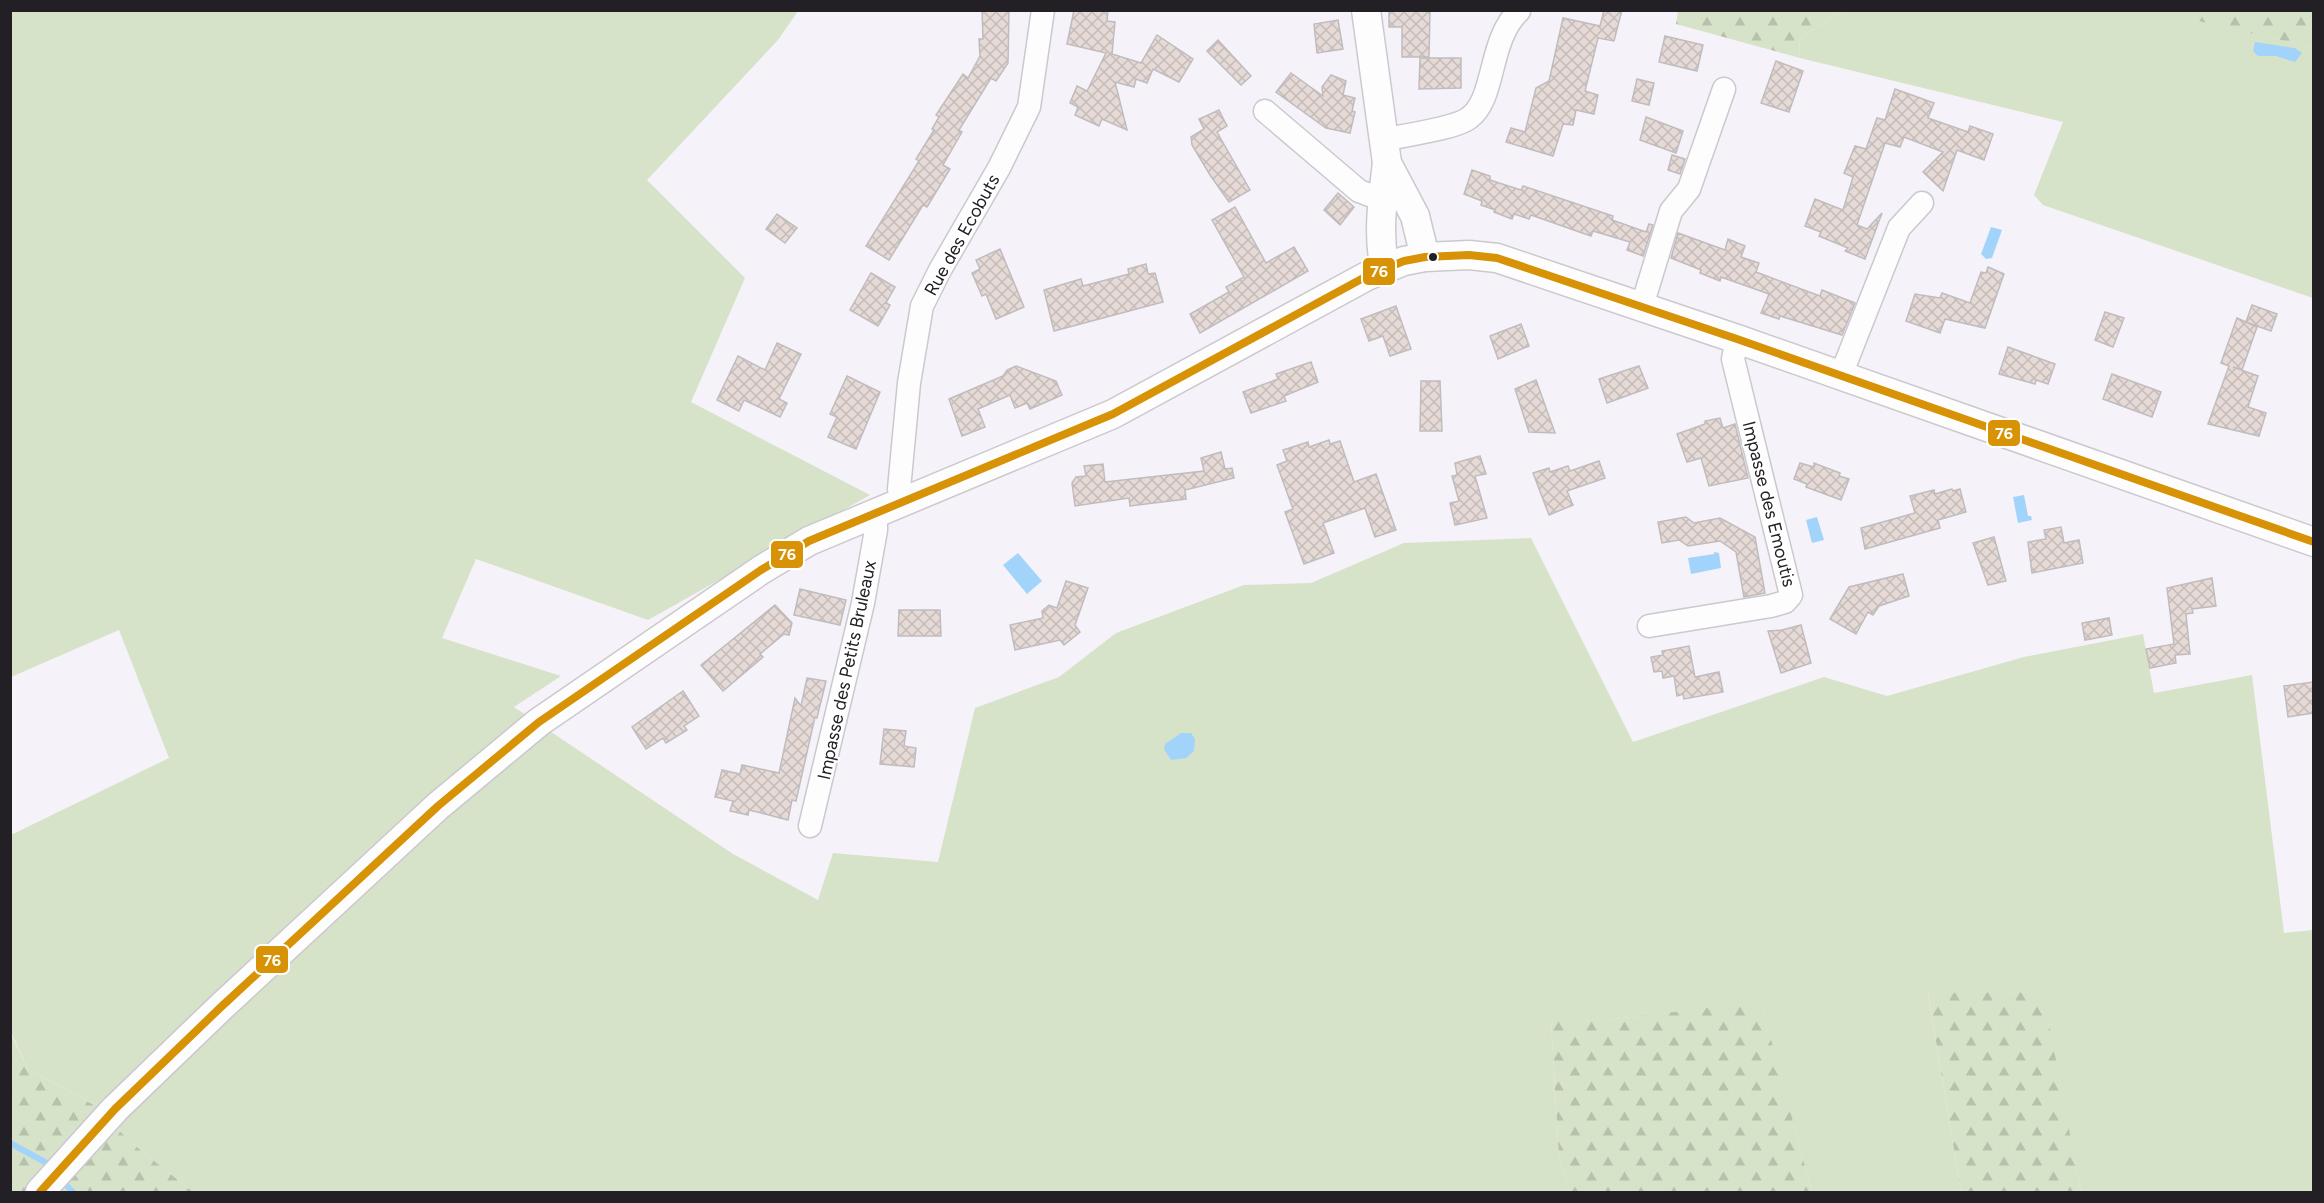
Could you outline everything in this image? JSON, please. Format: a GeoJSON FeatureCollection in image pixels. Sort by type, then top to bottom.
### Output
{"type":"FeatureCollection","features":[{"type":"Feature","properties":{"kind":"street","name":"Rue des Ecobuts"},"geometry":{"type":"LineString","coordinates":[[905,500],[899,489],[909,383],[922,306],[940,270],[999,168],[1029,107],[1043,10]]}},
{"type":"Feature","properties":{"kind":"street"},"geometry":{"type":"LineString","coordinates":[[1366,10],[1386,151],[1382,256],[1385,268]]}},
{"type":"Feature","properties":{"kind":"street"},"geometry":{"type":"LineString","coordinates":[[1386,151],[1458,123],[1474,114],[1482,101],[1500,35],[1508,21],[1519,11]]}},
{"type":"Feature","properties":{"kind":"street"},"geometry":{"type":"LineString","coordinates":[[1642,306],[1671,211],[1689,189],[1724,89]]}},
{"type":"Feature","properties":{"kind":"street"},"geometry":{"type":"LineString","coordinates":[[1264,111],[1359,191],[1383,200]]}},
{"type":"Feature","properties":{"kind":"street"},"geometry":{"type":"LineString","coordinates":[[1386,151],[1414,216],[1425,256]]}},
{"type":"Feature","properties":{"kind":"street"},"geometry":{"type":"LineString","coordinates":[[1841,375],[1899,228],[1922,203]]}},
{"type":"Feature","properties":{"kind":"street"},"geometry":{"type":"LineString","coordinates":[[40,1192],[115,1109],[221,1006],[438,806],[539,722],[761,570],[809,542],[1113,414],[1385,268],[1425,256],[1469,255],[1497,258],[1841,375],[2313,542]]}},
{"type":"Feature","properties":{"kind":"street","name":"Impasse des Emoutis"},"geometry":{"type":"LineString","coordinates":[[1649,626],[1771,606],[1785,602],[1791,595],[1733,359],[1737,339]]}},
{"type":"Feature","properties":{"kind":"street","name":"Impasse des Petits Bruleaux"},"geometry":{"type":"LineString","coordinates":[[810,826],[863,603],[876,530],[876,513]]}},
{"type":"Feature","properties":{"kind":"green space"},"geometry":{"type":"Polygon","coordinates":[[[1678,10],[1842,11],[1799,39],[1800,58],[1676,24],[1678,10]]]}},
{"type":"Feature","properties":{"kind":"green space"},"geometry":{"type":"Polygon","coordinates":[[[2156,10],[2313,48],[2313,298],[2043,205],[2034,195],[2063,122],[1800,58],[1799,39],[1842,11],[2156,10]]]}},
{"type":"Feature","properties":{"kind":"green space"},"geometry":{"type":"Polygon","coordinates":[[[10,11],[798,11],[778,40],[647,180],[745,278],[691,402],[870,495],[648,620],[476,559],[442,638],[561,676],[514,707],[733,854],[818,900],[833,853],[938,862],[975,708],[1059,677],[1116,633],[1244,585],[1311,583],[1404,543],[1531,538],[1633,742],[1824,677],[1887,696],[2024,657],[2143,634],[2154,693],[2252,675],[2284,933],[2313,930],[2313,1192],[2081,1192],[2042,992],[1928,994],[1961,1192],[1812,1192],[1761,1003],[1604,1020],[1551,1020],[1559,1158],[1570,1192],[193,1192],[133,1144],[92,1104],[27,1068],[11,1032],[11,835],[169,758],[119,630],[11,677],[10,11]]]}},
{"type":"Feature","properties":{"kind":"green space"},"geometry":{"type":"Polygon","coordinates":[[[2156,11],[2313,11],[2313,48],[2156,11]]]}},
{"type":"Feature","properties":{"kind":"green space"},"geometry":{"type":"Polygon","coordinates":[[[2043,992],[2081,1192],[1961,1192],[1928,993],[2043,992]]]}},
{"type":"Feature","properties":{"kind":"green space"},"geometry":{"type":"Polygon","coordinates":[[[1761,1002],[1812,1192],[1570,1192],[1559,1158],[1551,1020],[1604,1020],[1761,1002]]]}},
{"type":"Feature","properties":{"kind":"green space"},"geometry":{"type":"Polygon","coordinates":[[[10,1032],[27,1068],[92,1104],[133,1144],[193,1192],[11,1192],[10,1032]]]}},
{"type":"Feature","properties":{"kind":"water"},"geometry":{"type":"Polygon","coordinates":[[[2255,42],[2295,48],[2302,53],[2295,62],[2276,56],[2258,56],[2253,51],[2255,42]]]}},
{"type":"Feature","properties":{"kind":"water"},"geometry":{"type":"Polygon","coordinates":[[[1991,227],[2002,230],[1992,258],[1986,259],[1981,254],[1991,227]]]}},
{"type":"Feature","properties":{"kind":"water"},"geometry":{"type":"Polygon","coordinates":[[[2024,495],[2028,516],[2031,516],[2032,520],[2018,523],[2013,497],[2024,495]]]}},
{"type":"Feature","properties":{"kind":"water"},"geometry":{"type":"Polygon","coordinates":[[[1817,517],[1824,540],[1812,543],[1806,520],[1817,517]]]}},
{"type":"Feature","properties":{"kind":"water"},"geometry":{"type":"Polygon","coordinates":[[[1714,552],[1719,553],[1721,568],[1691,574],[1688,558],[1714,554],[1714,552]]]}},
{"type":"Feature","properties":{"kind":"water"},"geometry":{"type":"Polygon","coordinates":[[[1018,553],[1042,581],[1027,594],[1003,565],[1018,553]]]}},
{"type":"Feature","properties":{"kind":"water"},"geometry":{"type":"Polygon","coordinates":[[[1181,733],[1191,733],[1195,739],[1194,751],[1186,758],[1171,760],[1164,749],[1165,744],[1181,733]]]}},
{"type":"Feature","properties":{"kind":"building"},"geometry":{"type":"Polygon","coordinates":[[[982,10],[1009,10],[1008,63],[996,81],[991,78],[959,130],[962,132],[943,165],[950,169],[927,207],[923,205],[889,260],[866,246],[919,161],[916,159],[934,130],[932,129],[939,117],[936,115],[963,74],[968,78],[980,56],[979,39],[983,39],[982,10]]]}},
{"type":"Feature","properties":{"kind":"building"},"geometry":{"type":"Polygon","coordinates":[[[1074,10],[1108,10],[1107,21],[1115,22],[1112,54],[1141,63],[1157,35],[1193,59],[1179,82],[1153,69],[1147,83],[1136,79],[1134,87],[1115,82],[1127,130],[1102,119],[1099,126],[1075,115],[1078,107],[1070,103],[1077,86],[1087,91],[1106,53],[1067,44],[1074,10]]]}},
{"type":"Feature","properties":{"kind":"building"},"geometry":{"type":"Polygon","coordinates":[[[1389,10],[1430,10],[1429,57],[1402,57],[1402,27],[1389,27],[1389,10]]]}},
{"type":"Feature","properties":{"kind":"building"},"geometry":{"type":"Polygon","coordinates":[[[1604,10],[1622,10],[1614,41],[1598,38],[1585,91],[1598,95],[1594,114],[1576,110],[1573,125],[1563,124],[1553,156],[1506,142],[1511,128],[1525,132],[1536,88],[1549,81],[1563,18],[1600,26],[1604,10]]]}},
{"type":"Feature","properties":{"kind":"building"},"geometry":{"type":"Polygon","coordinates":[[[1338,20],[1343,49],[1317,53],[1314,24],[1338,20]]]}},
{"type":"Feature","properties":{"kind":"building"},"geometry":{"type":"Polygon","coordinates":[[[1665,36],[1703,45],[1697,71],[1659,62],[1665,36]]]}},
{"type":"Feature","properties":{"kind":"building"},"geometry":{"type":"Polygon","coordinates":[[[1218,40],[1251,76],[1241,85],[1207,51],[1218,40]]]}},
{"type":"Feature","properties":{"kind":"building"},"geometry":{"type":"Polygon","coordinates":[[[1420,58],[1461,58],[1461,88],[1419,89],[1420,58]]]}},
{"type":"Feature","properties":{"kind":"building"},"geometry":{"type":"Polygon","coordinates":[[[1776,61],[1803,71],[1789,112],[1761,103],[1776,61]]]}},
{"type":"Feature","properties":{"kind":"building"},"geometry":{"type":"Polygon","coordinates":[[[1291,73],[1323,96],[1322,87],[1331,75],[1346,81],[1343,95],[1355,98],[1352,111],[1355,112],[1350,133],[1326,128],[1276,92],[1291,73]]]}},
{"type":"Feature","properties":{"kind":"building"},"geometry":{"type":"Polygon","coordinates":[[[1637,79],[1654,83],[1649,105],[1632,101],[1637,79]]]}},
{"type":"Feature","properties":{"kind":"building"},"geometry":{"type":"Polygon","coordinates":[[[1895,89],[1934,103],[1928,118],[1968,132],[1970,126],[1993,134],[1984,160],[1957,150],[1943,191],[1923,172],[1943,152],[1904,137],[1900,147],[1885,143],[1857,225],[1867,229],[1882,213],[1865,259],[1845,251],[1848,248],[1819,236],[1821,232],[1805,226],[1815,199],[1843,210],[1853,177],[1844,173],[1855,146],[1866,149],[1877,118],[1885,120],[1895,89]]]}},
{"type":"Feature","properties":{"kind":"building"},"geometry":{"type":"Polygon","coordinates":[[[1219,110],[1227,126],[1217,132],[1250,190],[1229,202],[1192,145],[1191,137],[1204,129],[1199,119],[1219,110]]]}},
{"type":"Feature","properties":{"kind":"building"},"geometry":{"type":"Polygon","coordinates":[[[1646,117],[1683,131],[1676,153],[1640,140],[1646,117]]]}},
{"type":"Feature","properties":{"kind":"building"},"geometry":{"type":"Polygon","coordinates":[[[1672,155],[1685,159],[1680,174],[1668,170],[1672,155]]]}},
{"type":"Feature","properties":{"kind":"building"},"geometry":{"type":"Polygon","coordinates":[[[1472,170],[1490,176],[1490,180],[1521,190],[1523,186],[1613,216],[1612,220],[1646,232],[1649,224],[1653,225],[1643,256],[1627,250],[1630,242],[1593,231],[1591,236],[1531,215],[1529,219],[1514,214],[1512,219],[1494,212],[1495,210],[1481,205],[1482,201],[1464,194],[1472,170]]]}},
{"type":"Feature","properties":{"kind":"building"},"geometry":{"type":"Polygon","coordinates":[[[1338,193],[1354,207],[1340,225],[1324,210],[1338,193]]]}},
{"type":"Feature","properties":{"kind":"building"},"geometry":{"type":"Polygon","coordinates":[[[1235,207],[1266,263],[1294,247],[1308,271],[1200,333],[1190,314],[1229,292],[1226,287],[1244,277],[1212,220],[1235,207]]]}},
{"type":"Feature","properties":{"kind":"building"},"geometry":{"type":"Polygon","coordinates":[[[777,214],[797,228],[785,243],[766,229],[777,214]]]}},
{"type":"Feature","properties":{"kind":"building"},"geometry":{"type":"Polygon","coordinates":[[[1678,233],[1725,250],[1728,239],[1745,246],[1741,257],[1759,263],[1756,272],[1820,296],[1822,290],[1855,303],[1842,335],[1780,316],[1779,319],[1761,313],[1769,294],[1721,277],[1720,281],[1700,273],[1701,270],[1671,258],[1678,233]]]}},
{"type":"Feature","properties":{"kind":"building"},"geometry":{"type":"Polygon","coordinates":[[[1000,249],[1024,307],[996,319],[986,294],[982,296],[972,273],[980,269],[976,260],[1000,249]]]}},
{"type":"Feature","properties":{"kind":"building"},"geometry":{"type":"Polygon","coordinates":[[[1146,264],[1148,274],[1155,273],[1163,302],[1054,331],[1044,290],[1081,279],[1083,286],[1129,274],[1128,269],[1146,264]]]}},
{"type":"Feature","properties":{"kind":"building"},"geometry":{"type":"Polygon","coordinates":[[[1988,267],[2004,274],[1985,328],[1945,319],[1940,333],[1906,321],[1915,294],[1940,298],[1942,293],[1970,303],[1981,272],[1986,273],[1988,267]]]}},
{"type":"Feature","properties":{"kind":"building"},"geometry":{"type":"Polygon","coordinates":[[[871,273],[895,287],[886,303],[890,305],[878,326],[850,310],[871,273]]]}},
{"type":"Feature","properties":{"kind":"building"},"geometry":{"type":"Polygon","coordinates":[[[2252,305],[2277,314],[2271,331],[2246,322],[2252,305]]]}},
{"type":"Feature","properties":{"kind":"building"},"geometry":{"type":"Polygon","coordinates":[[[1396,306],[1411,349],[1390,356],[1383,336],[1369,341],[1361,319],[1396,306]]]}},
{"type":"Feature","properties":{"kind":"building"},"geometry":{"type":"Polygon","coordinates":[[[2105,312],[2124,318],[2113,347],[2095,340],[2105,312]]]}},
{"type":"Feature","properties":{"kind":"building"},"geometry":{"type":"Polygon","coordinates":[[[2237,318],[2257,327],[2242,370],[2233,367],[2258,376],[2248,407],[2266,413],[2259,436],[2208,424],[2229,366],[2221,363],[2237,318]]]}},
{"type":"Feature","properties":{"kind":"building"},"geometry":{"type":"Polygon","coordinates":[[[1521,324],[1529,346],[1498,359],[1490,336],[1521,324]]]}},
{"type":"Feature","properties":{"kind":"building"},"geometry":{"type":"Polygon","coordinates":[[[777,343],[801,354],[779,399],[787,403],[780,417],[744,400],[739,411],[717,400],[738,356],[765,370],[777,343]]]}},
{"type":"Feature","properties":{"kind":"building"},"geometry":{"type":"Polygon","coordinates":[[[2008,347],[2055,364],[2048,384],[2036,380],[2035,384],[1999,374],[2008,347]]]}},
{"type":"Feature","properties":{"kind":"building"},"geometry":{"type":"Polygon","coordinates":[[[1311,362],[1318,382],[1284,396],[1286,401],[1251,413],[1243,392],[1278,379],[1276,374],[1311,362]]]}},
{"type":"Feature","properties":{"kind":"building"},"geometry":{"type":"Polygon","coordinates":[[[1016,366],[1056,381],[1062,395],[1030,409],[1027,403],[1015,408],[1010,395],[978,409],[985,427],[962,436],[949,399],[1003,376],[1007,370],[1016,366]]]}},
{"type":"Feature","properties":{"kind":"building"},"geometry":{"type":"Polygon","coordinates":[[[1639,366],[1648,388],[1607,403],[1599,379],[1639,366]]]}},
{"type":"Feature","properties":{"kind":"building"},"geometry":{"type":"Polygon","coordinates":[[[2112,374],[2161,392],[2152,417],[2103,399],[2112,374]]]}},
{"type":"Feature","properties":{"kind":"building"},"geometry":{"type":"Polygon","coordinates":[[[847,376],[880,392],[856,449],[828,437],[837,417],[830,414],[847,376]]]}},
{"type":"Feature","properties":{"kind":"building"},"geometry":{"type":"Polygon","coordinates":[[[1536,380],[1555,433],[1529,432],[1515,389],[1536,380]]]}},
{"type":"Feature","properties":{"kind":"building"},"geometry":{"type":"Polygon","coordinates":[[[1421,381],[1440,381],[1442,431],[1420,431],[1421,381]]]}},
{"type":"Feature","properties":{"kind":"building"},"geometry":{"type":"Polygon","coordinates":[[[1720,418],[1723,428],[1735,424],[1748,478],[1709,486],[1701,458],[1687,462],[1677,434],[1705,424],[1705,421],[1720,418]]]}},
{"type":"Feature","properties":{"kind":"building"},"geometry":{"type":"Polygon","coordinates":[[[1329,440],[1330,444],[1340,441],[1354,482],[1376,474],[1396,530],[1375,537],[1365,508],[1323,523],[1334,553],[1304,564],[1285,512],[1293,509],[1277,465],[1287,461],[1283,450],[1308,442],[1309,447],[1329,440]]]}},
{"type":"Feature","properties":{"kind":"building"},"geometry":{"type":"Polygon","coordinates":[[[1221,452],[1225,469],[1232,468],[1234,478],[1185,490],[1186,499],[1130,506],[1129,498],[1075,506],[1072,483],[1076,477],[1086,476],[1084,466],[1103,464],[1105,482],[1204,471],[1201,458],[1221,452]]]}},
{"type":"Feature","properties":{"kind":"building"},"geometry":{"type":"Polygon","coordinates":[[[1480,456],[1486,474],[1475,476],[1487,518],[1455,525],[1450,503],[1459,501],[1452,476],[1457,475],[1455,463],[1480,456]]]}},
{"type":"Feature","properties":{"kind":"building"},"geometry":{"type":"Polygon","coordinates":[[[1599,461],[1605,478],[1567,491],[1573,505],[1549,515],[1533,473],[1549,468],[1550,472],[1568,466],[1570,471],[1599,461]]]}},
{"type":"Feature","properties":{"kind":"building"},"geometry":{"type":"Polygon","coordinates":[[[1800,463],[1814,467],[1814,463],[1849,479],[1841,500],[1806,487],[1807,484],[1794,479],[1800,463]]]}},
{"type":"Feature","properties":{"kind":"building"},"geometry":{"type":"Polygon","coordinates":[[[1952,489],[1953,491],[1960,489],[1966,512],[1938,520],[1940,528],[1865,549],[1861,528],[1915,513],[1910,496],[1934,490],[1935,494],[1952,489]]]}},
{"type":"Feature","properties":{"kind":"building"},"geometry":{"type":"Polygon","coordinates":[[[1686,517],[1694,523],[1720,518],[1755,537],[1765,593],[1744,597],[1736,552],[1720,541],[1688,546],[1679,540],[1662,543],[1658,522],[1686,517]]]}},
{"type":"Feature","properties":{"kind":"building"},"geometry":{"type":"Polygon","coordinates":[[[2061,527],[2064,543],[2079,540],[2083,563],[2032,573],[2028,542],[2046,539],[2044,530],[2061,527]]]}},
{"type":"Feature","properties":{"kind":"building"},"geometry":{"type":"Polygon","coordinates":[[[1994,537],[2006,581],[1988,585],[1973,543],[1994,537]]]}},
{"type":"Feature","properties":{"kind":"building"},"geometry":{"type":"Polygon","coordinates":[[[1903,574],[1909,596],[1879,606],[1873,615],[1868,612],[1856,634],[1830,619],[1849,587],[1903,574]]]}},
{"type":"Feature","properties":{"kind":"building"},"geometry":{"type":"Polygon","coordinates":[[[2212,578],[2216,606],[2192,609],[2193,613],[2186,614],[2190,654],[2175,655],[2176,663],[2150,668],[2146,649],[2174,644],[2167,588],[2212,578]]]}},
{"type":"Feature","properties":{"kind":"building"},"geometry":{"type":"Polygon","coordinates":[[[1066,581],[1088,588],[1075,625],[1080,632],[1064,645],[1060,640],[1015,650],[1010,625],[1043,618],[1042,611],[1049,605],[1057,608],[1066,581]]]}},
{"type":"Feature","properties":{"kind":"building"},"geometry":{"type":"Polygon","coordinates":[[[800,589],[846,600],[840,625],[794,615],[800,589]]]}},
{"type":"Feature","properties":{"kind":"building"},"geometry":{"type":"Polygon","coordinates":[[[775,605],[792,623],[789,635],[784,634],[760,654],[763,657],[723,691],[701,665],[775,605]]]}},
{"type":"Feature","properties":{"kind":"building"},"geometry":{"type":"Polygon","coordinates":[[[899,610],[940,610],[941,636],[898,636],[899,610]]]}},
{"type":"Feature","properties":{"kind":"building"},"geometry":{"type":"Polygon","coordinates":[[[2109,618],[2112,635],[2085,640],[2082,623],[2109,618]]]}},
{"type":"Feature","properties":{"kind":"building"},"geometry":{"type":"Polygon","coordinates":[[[1801,625],[1811,663],[1781,673],[1768,631],[1801,625]]]}},
{"type":"Feature","properties":{"kind":"building"},"geometry":{"type":"Polygon","coordinates":[[[1689,646],[1695,677],[1719,672],[1723,692],[1684,699],[1683,694],[1677,696],[1674,676],[1663,678],[1662,671],[1654,672],[1651,657],[1663,655],[1662,651],[1689,646]]]}},
{"type":"Feature","properties":{"kind":"building"},"geometry":{"type":"Polygon","coordinates":[[[807,678],[826,681],[817,718],[815,717],[796,801],[792,800],[788,820],[749,810],[748,815],[730,811],[733,801],[715,797],[722,770],[740,774],[742,765],[779,773],[795,698],[801,706],[807,678]]]}},
{"type":"Feature","properties":{"kind":"building"},"geometry":{"type":"Polygon","coordinates":[[[2313,682],[2313,713],[2288,717],[2284,686],[2313,682]]]}},
{"type":"Feature","properties":{"kind":"building"},"geometry":{"type":"Polygon","coordinates":[[[683,691],[699,716],[684,726],[687,730],[666,743],[663,738],[646,749],[632,727],[683,691]]]}},
{"type":"Feature","properties":{"kind":"building"},"geometry":{"type":"Polygon","coordinates":[[[884,729],[906,731],[904,746],[916,748],[914,767],[880,764],[884,729]]]}},
{"type":"Feature","properties":{"kind":"waterway"},"geometry":{"type":"LineString","coordinates":[[10,1143],[45,1162]]}},
{"type":"Feature","properties":{"kind":"waterway"},"geometry":{"type":"LineString","coordinates":[[66,1185],[73,1192]]}},
{"type":"Feature","properties":{"kind":"transit line","name":"76"},"geometry":{"type":"LineString","coordinates":[[40,1192],[115,1109],[221,1007],[438,806],[539,722],[761,570],[809,541],[1113,414],[1367,276],[1404,261],[1425,257],[1469,255],[1497,258],[1737,339],[2314,542]]}}]}
